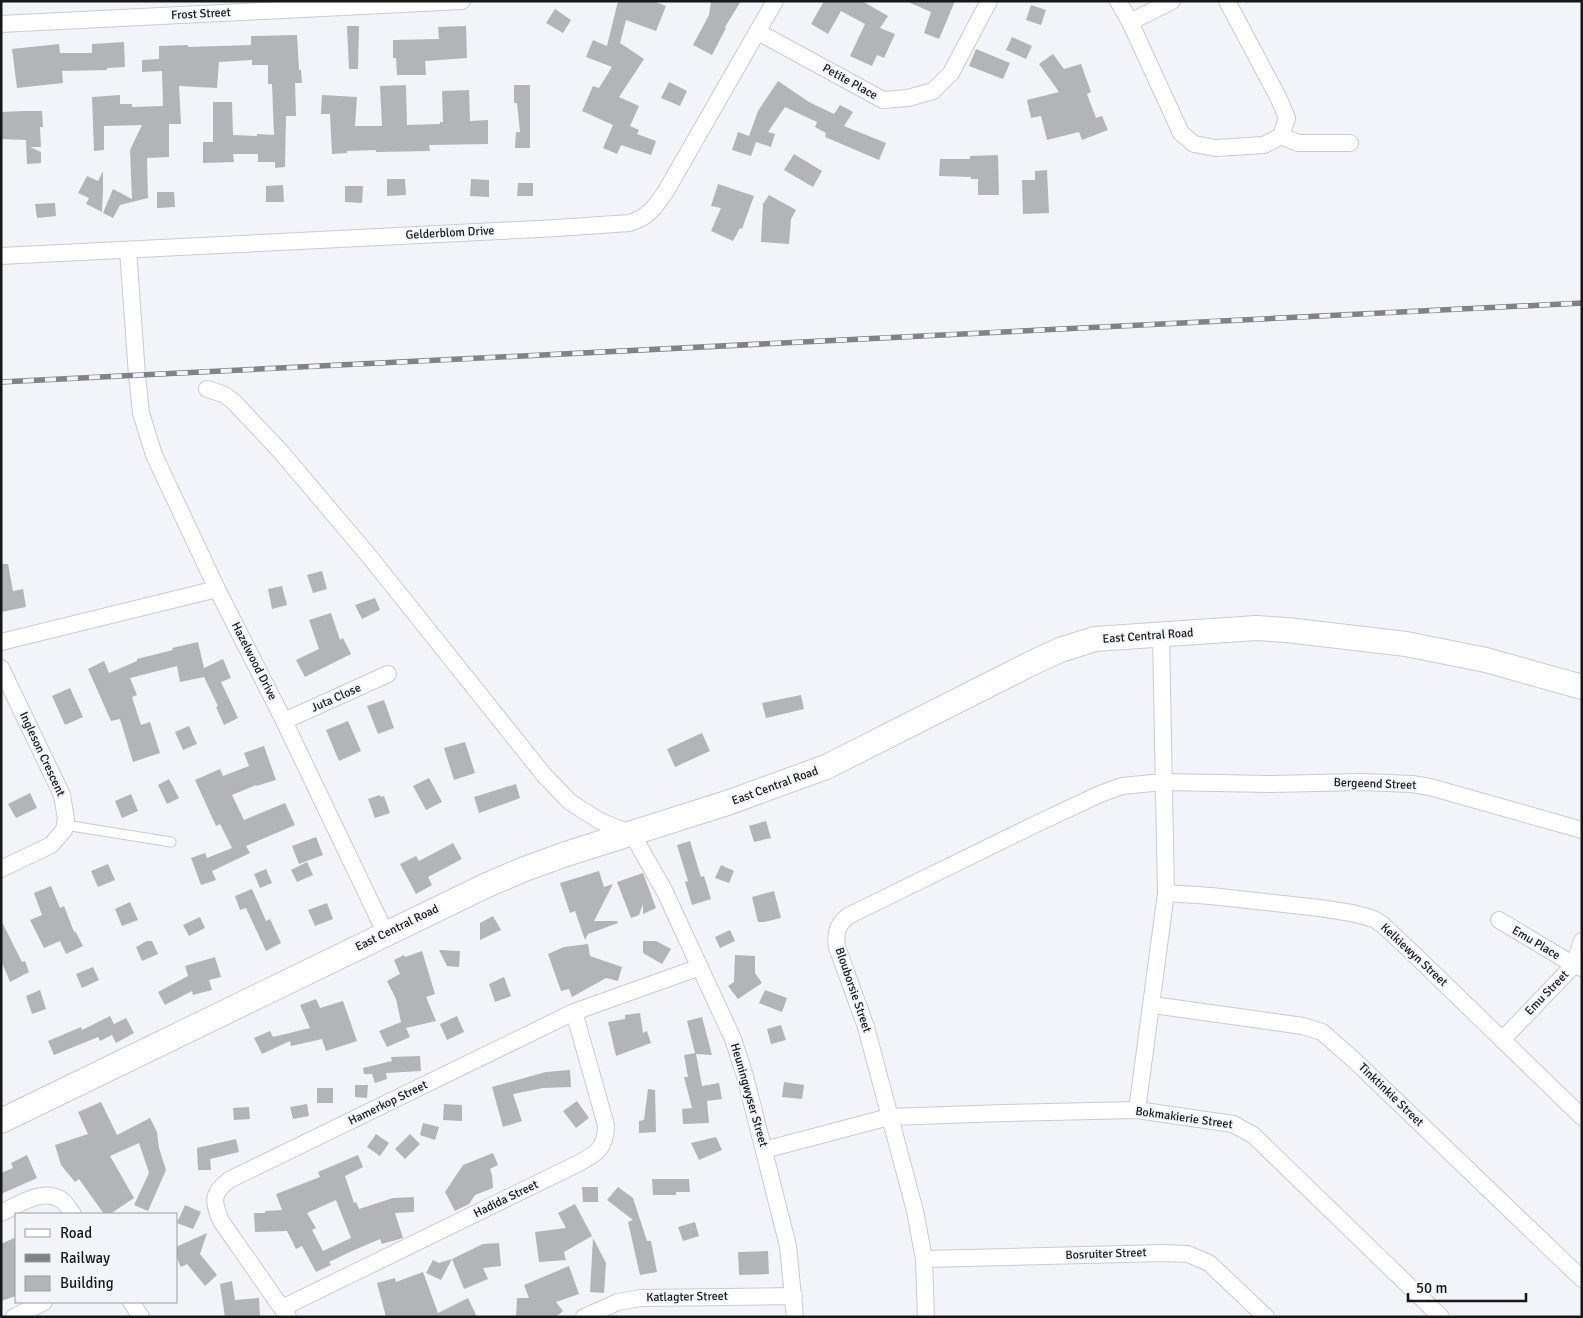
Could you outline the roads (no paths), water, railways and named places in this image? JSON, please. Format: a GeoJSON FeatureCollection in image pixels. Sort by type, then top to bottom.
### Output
{"type":"FeatureCollection","features":[{"type":"Feature","properties":{"kind":"street","name":"Frost Street"},"geometry":{"type":"LineString","coordinates":[[1,24],[462,1]]}},
{"type":"Feature","properties":{"kind":"street","name":"Gelderblom Drive"},"geometry":{"type":"LineString","coordinates":[[1,256],[556,228],[637,221],[648,214],[666,191],[775,1]]}},
{"type":"Feature","properties":{"kind":"street","name":"Petite Place"},"geometry":{"type":"LineString","coordinates":[[758,32],[883,100],[908,98],[933,91],[951,73],[989,1]]}},
{"type":"Feature","properties":{"kind":"street"},"geometry":{"type":"LineString","coordinates":[[1118,1],[1130,22],[1180,132],[1194,144],[1216,148],[1264,145],[1281,136],[1286,118],[1279,99],[1227,1]]}},
{"type":"Feature","properties":{"kind":"street"},"geometry":{"type":"LineString","coordinates":[[1130,22],[1172,1]]}},
{"type":"Feature","properties":{"kind":"street"},"geometry":{"type":"LineString","coordinates":[[1281,136],[1298,143],[1350,143]]}},
{"type":"Feature","properties":{"kind":"street","name":"Hazelwood Drive"},"geometry":{"type":"LineString","coordinates":[[128,250],[137,375],[141,413],[146,435],[217,590],[284,722],[386,934]]}},
{"type":"Feature","properties":{"kind":"street"},"geometry":{"type":"LineString","coordinates":[[207,389],[223,394],[233,401],[281,452],[369,556],[550,782],[570,802],[600,821],[632,834]]}},
{"type":"Feature","properties":{"kind":"street"},"geometry":{"type":"LineString","coordinates":[[1,642],[217,590]]}},
{"type":"Feature","properties":{"kind":"street","name":"East Central Road"},"geometry":{"type":"LineString","coordinates":[[1,1121],[522,870],[768,789],[826,767],[1060,650],[1095,639],[1256,628],[1287,630],[1406,644],[1486,660],[1582,687]]}},
{"type":"Feature","properties":{"kind":"street"},"geometry":{"type":"LineString","coordinates":[[1138,1110],[1166,893],[1161,635]]}},
{"type":"Feature","properties":{"kind":"street","name":"Ingleson Crescent"},"geometry":{"type":"LineString","coordinates":[[1,668],[62,795],[65,809],[65,825]]}},
{"type":"Feature","properties":{"kind":"street","name":"Juta Close"},"geometry":{"type":"LineString","coordinates":[[284,722],[388,674]]}},
{"type":"Feature","properties":{"kind":"street","name":"Bergeend Street"},"geometry":{"type":"LineString","coordinates":[[1163,782],[1270,784],[1362,782],[1412,784],[1430,787],[1582,830]]}},
{"type":"Feature","properties":{"kind":"street","name":"Blouborsie Street"},"geometry":{"type":"LineString","coordinates":[[926,1317],[924,1259],[915,1211],[866,1027],[837,947],[837,928],[841,921],[857,912],[1100,794],[1122,786],[1163,782]]}},
{"type":"Feature","properties":{"kind":"street"},"geometry":{"type":"LineString","coordinates":[[1,869],[51,845],[64,830],[65,825]]}},
{"type":"Feature","properties":{"kind":"street","name":"Heuningwyser Street"},"geometry":{"type":"LineString","coordinates":[[632,834],[664,890],[733,1039],[745,1076],[788,1246],[795,1317]]}},
{"type":"Feature","properties":{"kind":"street","name":"Kelkiewyn Street"},"geometry":{"type":"LineString","coordinates":[[1166,893],[1320,908],[1374,919],[1383,925],[1582,1117]]}},
{"type":"Feature","properties":{"kind":"street","name":"Emu Place"},"geometry":{"type":"LineString","coordinates":[[1499,920],[1578,966]]}},
{"type":"Feature","properties":{"kind":"street","name":"Emu Street"},"geometry":{"type":"LineString","coordinates":[[1502,1040],[1578,966],[1582,941]]}},
{"type":"Feature","properties":{"kind":"street","name":"Hamerkop Street"},"geometry":{"type":"LineString","coordinates":[[285,1313],[221,1221],[216,1208],[215,1196],[228,1180],[574,1012],[700,967]]}},
{"type":"Feature","properties":{"kind":"street","name":"Tinktinkie Street"},"geometry":{"type":"LineString","coordinates":[[1152,1005],[1304,1026],[1322,1032],[1354,1060],[1582,1279]]}},
{"type":"Feature","properties":{"kind":"street","name":"Hadida Street"},"geometry":{"type":"LineString","coordinates":[[285,1313],[598,1152],[605,1141],[606,1126],[574,1012]]}},
{"type":"Feature","properties":{"kind":"street","name":"Bokmakierie Street"},"geometry":{"type":"LineString","coordinates":[[764,1150],[889,1117],[1138,1110],[1233,1124],[1253,1135],[1441,1317]]}},
{"type":"Feature","properties":{"kind":"street"},"geometry":{"type":"LineString","coordinates":[[1,1213],[35,1197],[47,1196],[63,1201],[71,1213]]}},
{"type":"Feature","properties":{"kind":"street","name":"Bosruiter Street"},"geometry":{"type":"LineString","coordinates":[[924,1259],[1164,1252],[1188,1254],[1209,1263],[1261,1315]]}},
{"type":"Feature","properties":{"kind":"street","name":"Katlagter Street"},"geometry":{"type":"LineString","coordinates":[[584,1317],[618,1302],[641,1298],[794,1296]]}},
{"type":"Feature","properties":{"kind":"street"},"geometry":{"type":"LineString","coordinates":[[14,1317],[42,1303]]}},
{"type":"Feature","properties":{"kind":"street"},"geometry":{"type":"LineString","coordinates":[[132,1303],[141,1317]]}},
{"type":"Feature","properties":{"kind":"lane"},"geometry":{"type":"LineString","coordinates":[[65,825],[171,842]]}},
{"type":"Feature","properties":{"kind":"railway"},"geometry":{"type":"LineString","coordinates":[[1,382],[1582,303]]}}]}
